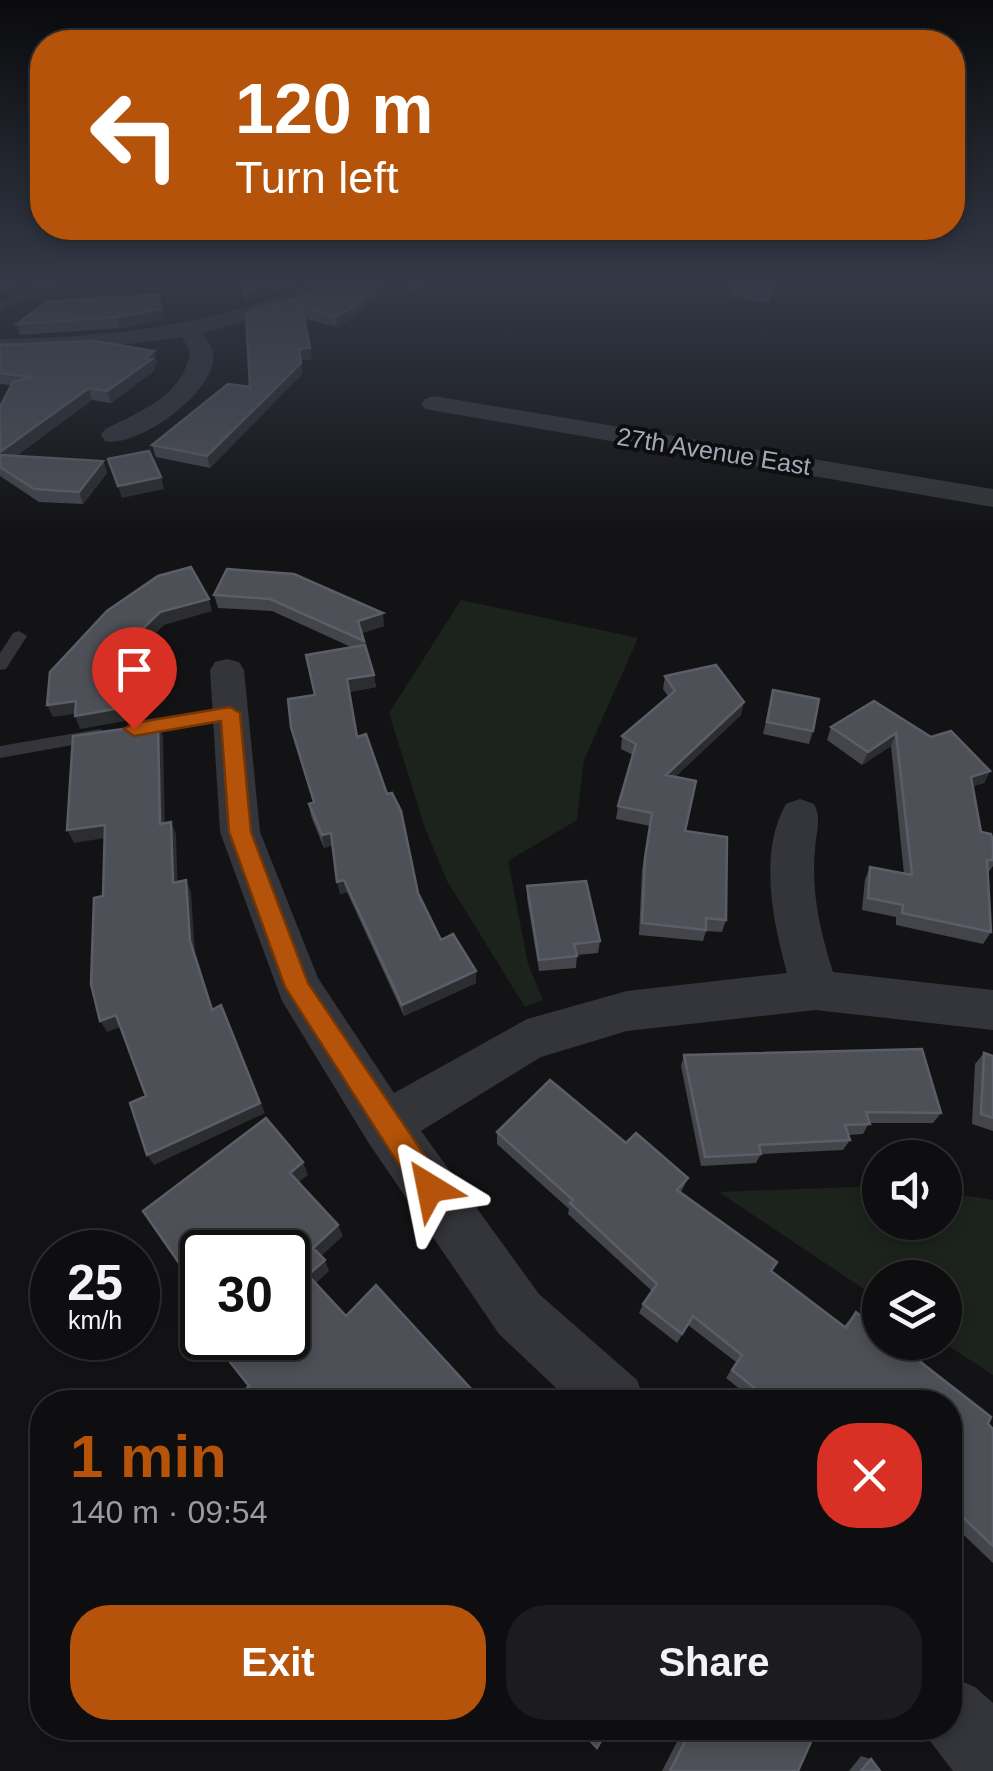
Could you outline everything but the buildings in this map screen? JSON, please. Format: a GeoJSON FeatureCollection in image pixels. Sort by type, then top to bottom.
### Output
{"type":"FeatureCollection","features":[{"type":"Feature","properties":{"kind":"street"},"geometry":{"type":"LineString","coordinates":[[114,435],[174,401],[197,376],[199,365]]}},
{"type":"Feature","properties":{"kind":"street","name":"27th Avenue East"},"geometry":{"type":"LineString","coordinates":[[434,404],[993,498]]}},
{"type":"Feature","properties":{"kind":"street"},"geometry":{"type":"LineString","coordinates":[[228,692],[240,832],[298,987],[386,1126],[519,1314],[602,1390]]}},
{"type":"Feature","properties":{"kind":"street"},"geometry":{"type":"LineString","coordinates":[[800,814],[792,851],[791,912],[815,990]]}},
{"type":"Feature","properties":{"kind":"street"},"geometry":{"type":"LineString","coordinates":[[386,1126],[527,1040],[627,1011],[815,990],[993,1010]]}},
{"type":"Feature","properties":{"kind":"street"},"geometry":{"type":"LineString","coordinates":[[962,1723],[993,1766]]}},
{"type":"Feature","properties":{"kind":"lane"},"geometry":{"type":"LineString","coordinates":[[0,664],[18,636]]}},
{"type":"Feature","properties":{"kind":"lane"},"geometry":{"type":"LineString","coordinates":[[0,752],[228,692]]}},
{"type":"Feature","properties":{"kind":"shaded area"},"geometry":{"type":"Polygon","coordinates":[[[461,600],[638,638],[584,760],[577,820],[508,861],[528,964],[543,1000],[525,1007],[447,881],[425,828],[389,713],[461,600]]]}},
{"type":"Feature","properties":{"kind":"shaded area"},"geometry":{"type":"Polygon","coordinates":[[[862,1187],[862,1240],[962,1240],[962,1195],[993,1200],[993,1375],[962,1355],[962,1260],[862,1260],[862,1288],[719,1192],[862,1187]]]}},
{"type":"Feature","properties":{"kind":"route"},"geometry":{"type":"LineString","coordinates":[[134,729],[230,713],[240,832],[298,987],[430,1188]]}}]}
